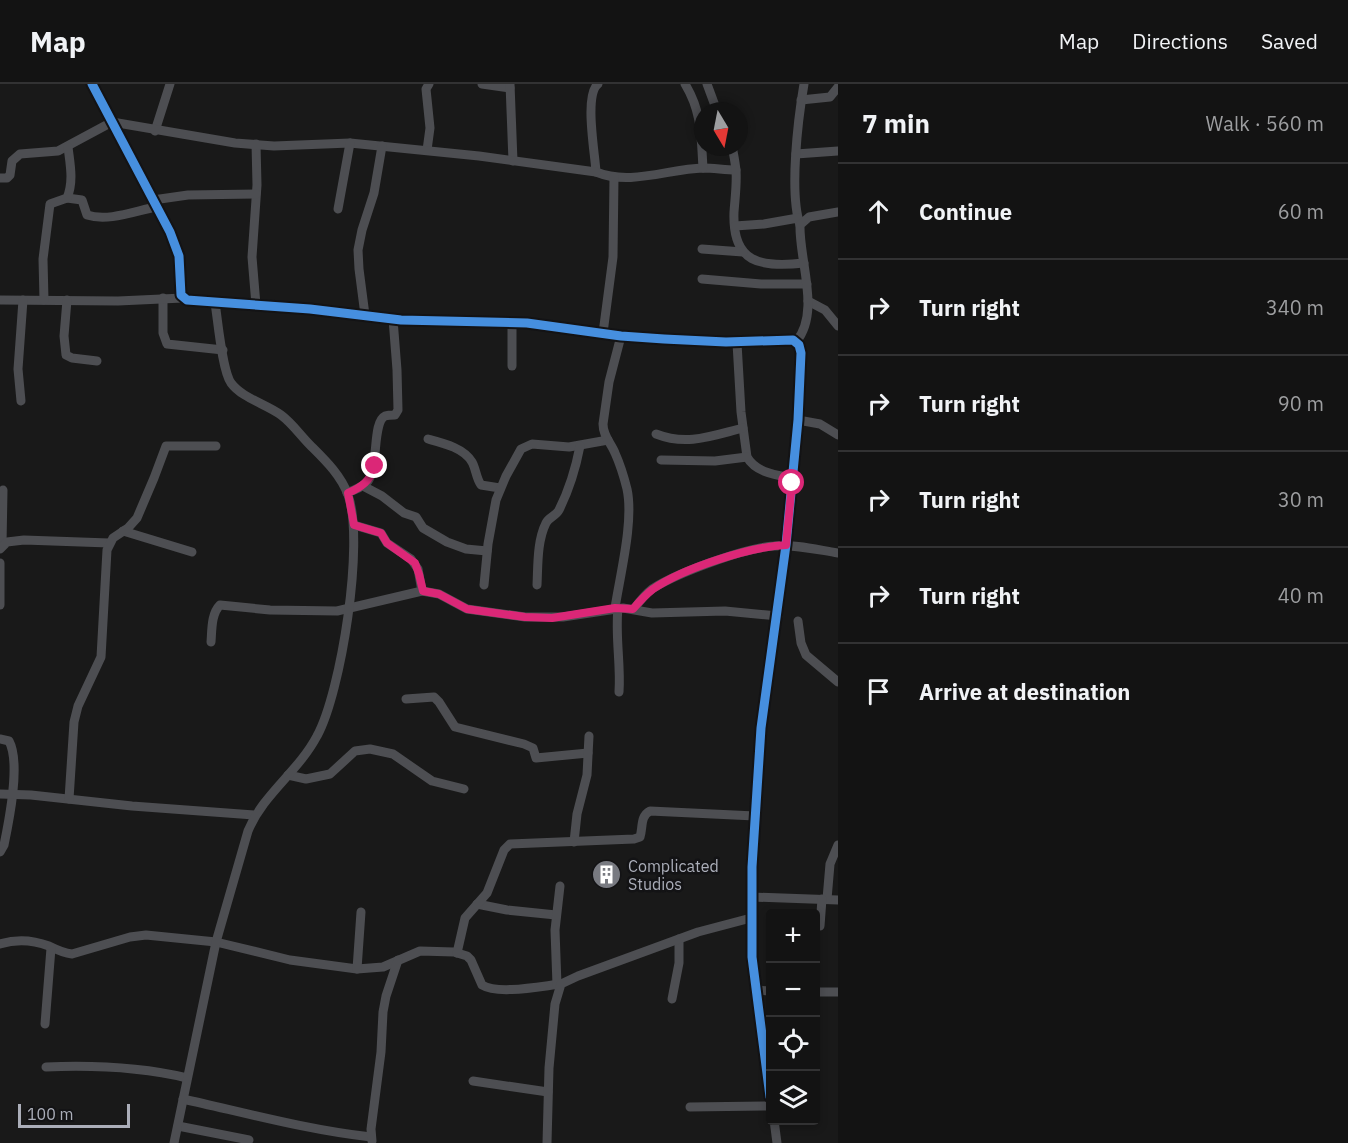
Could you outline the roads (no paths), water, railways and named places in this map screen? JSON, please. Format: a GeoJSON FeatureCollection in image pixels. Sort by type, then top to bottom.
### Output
{"type":"FeatureCollection","features":[{"type":"Feature","properties":{"kind":"street"},"geometry":{"type":"LineString","coordinates":[[92,84],[170,232],[178,255],[180,289],[183,298]]}},
{"type":"Feature","properties":{"kind":"street"},"geometry":{"type":"LineString","coordinates":[[155,131],[170,84]]}},
{"type":"Feature","properties":{"kind":"street"},"geometry":{"type":"LineString","coordinates":[[427,150],[430,128],[426,88],[429,84]]}},
{"type":"Feature","properties":{"kind":"street"},"geometry":{"type":"LineString","coordinates":[[482,84],[510,86],[513,161]]}},
{"type":"Feature","properties":{"kind":"street"},"geometry":{"type":"LineString","coordinates":[[596,172],[590,101],[594,87],[598,84]]}},
{"type":"Feature","properties":{"kind":"street"},"geometry":{"type":"LineString","coordinates":[[685,84],[693,98],[700,120],[703,168]]}},
{"type":"Feature","properties":{"kind":"street"},"geometry":{"type":"LineString","coordinates":[[707,84],[714,102]]}},
{"type":"Feature","properties":{"kind":"street"},"geometry":{"type":"LineString","coordinates":[[796,342],[804,329],[808,301],[796,201],[796,154],[804,84]]}},
{"type":"Feature","properties":{"kind":"street"},"geometry":{"type":"LineString","coordinates":[[801,100],[830,97],[838,87]]}},
{"type":"Feature","properties":{"kind":"street"},"geometry":{"type":"LineString","coordinates":[[0,178],[10,175],[12,161],[20,154],[51,152],[68,147],[112,122],[155,131],[274,146],[350,143],[427,150],[596,172],[614,177],[644,176],[703,168],[736,170]]}},
{"type":"Feature","properties":{"kind":"street"},"geometry":{"type":"LineString","coordinates":[[338,209],[350,143]]}},
{"type":"Feature","properties":{"kind":"street"},"geometry":{"type":"LineString","coordinates":[[256,144],[252,257],[256,305]]}},
{"type":"Feature","properties":{"kind":"street"},"geometry":{"type":"LineString","coordinates":[[365,315],[359,269],[359,241],[370,208],[382,146]]}},
{"type":"Feature","properties":{"kind":"street"},"geometry":{"type":"LineString","coordinates":[[67,198],[71,178],[68,147]]}},
{"type":"Feature","properties":{"kind":"street"},"geometry":{"type":"LineString","coordinates":[[796,154],[838,152]]}},
{"type":"Feature","properties":{"kind":"street"},"geometry":{"type":"LineString","coordinates":[[734,156],[736,170],[735,226],[743,252]]}},
{"type":"Feature","properties":{"kind":"street"},"geometry":{"type":"LineString","coordinates":[[603,333],[613,257],[614,177]]}},
{"type":"Feature","properties":{"kind":"street"},"geometry":{"type":"LineString","coordinates":[[44,300],[43,259],[50,204],[67,198],[80,199],[87,215],[116,216],[188,195],[256,194]]}},
{"type":"Feature","properties":{"kind":"street"},"geometry":{"type":"LineString","coordinates":[[735,226],[799,222],[809,217],[838,212]]}},
{"type":"Feature","properties":{"kind":"street"},"geometry":{"type":"LineString","coordinates":[[702,249],[743,252],[763,263],[782,265],[804,263]]}},
{"type":"Feature","properties":{"kind":"street"},"geometry":{"type":"LineString","coordinates":[[702,279],[761,284],[807,284]]}},
{"type":"Feature","properties":{"kind":"street"},"geometry":{"type":"LineString","coordinates":[[163,298],[163,333],[167,344],[223,350]]}},
{"type":"Feature","properties":{"kind":"street"},"geometry":{"type":"LineString","coordinates":[[0,300],[183,298],[393,319],[549,325],[621,336],[737,343],[786,340],[796,342]]}},
{"type":"Feature","properties":{"kind":"street"},"geometry":{"type":"LineString","coordinates":[[21,401],[18,369],[23,300]]}},
{"type":"Feature","properties":{"kind":"street"},"geometry":{"type":"LineString","coordinates":[[67,300],[64,336],[66,355],[72,358],[98,361]]}},
{"type":"Feature","properties":{"kind":"street"},"geometry":{"type":"LineString","coordinates":[[808,301],[838,309]]}},
{"type":"Feature","properties":{"kind":"street"},"geometry":{"type":"LineString","coordinates":[[174,1143],[216,942],[244,842],[254,815],[317,738],[334,690],[349,610],[354,525],[348,493],[328,464],[287,420],[233,386],[229,378],[215,303]]}},
{"type":"Feature","properties":{"kind":"street"},"geometry":{"type":"LineString","coordinates":[[819,305],[838,326]]}},
{"type":"Feature","properties":{"kind":"street"},"geometry":{"type":"LineString","coordinates":[[348,493],[363,486],[368,480],[375,466],[377,435],[381,420],[385,416],[395,415],[398,410],[393,319]]}},
{"type":"Feature","properties":{"kind":"street"},"geometry":{"type":"LineString","coordinates":[[512,322],[512,366]]}},
{"type":"Feature","properties":{"kind":"street"},"geometry":{"type":"LineString","coordinates":[[619,692],[620,662],[616,637],[616,608],[629,511],[624,479],[616,455],[603,430],[603,424],[609,382],[621,336]]}},
{"type":"Feature","properties":{"kind":"street"},"geometry":{"type":"LineString","coordinates":[[767,1071],[756,990],[752,918],[755,816],[761,728],[778,616],[798,420],[801,353],[796,342]]}},
{"type":"Feature","properties":{"kind":"street"},"geometry":{"type":"LineString","coordinates":[[737,343],[747,457],[754,466],[792,478]]}},
{"type":"Feature","properties":{"kind":"street"},"geometry":{"type":"LineString","coordinates":[[798,420],[820,424],[838,435]]}},
{"type":"Feature","properties":{"kind":"street"},"geometry":{"type":"LineString","coordinates":[[656,434],[673,440],[690,440],[743,428]]}},
{"type":"Feature","properties":{"kind":"street"},"geometry":{"type":"LineString","coordinates":[[428,439],[464,454],[473,464],[481,485],[500,488]]}},
{"type":"Feature","properties":{"kind":"street"},"geometry":{"type":"LineString","coordinates":[[484,585],[493,512],[500,488],[516,456],[525,445],[580,446],[608,440]]}},
{"type":"Feature","properties":{"kind":"street"},"geometry":{"type":"LineString","coordinates":[[69,800],[74,722],[78,706],[101,657],[106,559],[109,543],[137,518],[166,446],[216,446]]}},
{"type":"Feature","properties":{"kind":"street"},"geometry":{"type":"LineString","coordinates":[[537,585],[538,556],[544,529],[558,511],[576,466],[580,446]]}},
{"type":"Feature","properties":{"kind":"street"},"geometry":{"type":"LineString","coordinates":[[661,460],[715,461],[747,457]]}},
{"type":"Feature","properties":{"kind":"street"},"geometry":{"type":"LineString","coordinates":[[363,486],[382,496],[404,513],[416,517],[423,528],[441,539],[466,549],[487,551]]}},
{"type":"Feature","properties":{"kind":"street"},"geometry":{"type":"LineString","coordinates":[[1,547],[3,490]]}},
{"type":"Feature","properties":{"kind":"street"},"geometry":{"type":"LineString","coordinates":[[354,525],[381,533],[387,543],[411,559],[418,569],[423,591]]}},
{"type":"Feature","properties":{"kind":"street"},"geometry":{"type":"LineString","coordinates":[[123,531],[192,552]]}},
{"type":"Feature","properties":{"kind":"street"},"geometry":{"type":"LineString","coordinates":[[1,547],[12,541],[37,540],[109,543]]}},
{"type":"Feature","properties":{"kind":"street"},"geometry":{"type":"LineString","coordinates":[[633,609],[652,589],[691,571],[764,547],[786,545],[838,553]]}},
{"type":"Feature","properties":{"kind":"street"},"geometry":{"type":"LineString","coordinates":[[0,563],[0,605]]}},
{"type":"Feature","properties":{"kind":"street"},"geometry":{"type":"LineString","coordinates":[[211,642],[214,615],[220,605],[296,611],[349,610],[423,591],[439,594],[467,609],[525,617],[563,617],[616,608],[670,614],[740,611],[778,616]]}},
{"type":"Feature","properties":{"kind":"street"},"geometry":{"type":"LineString","coordinates":[[798,621],[801,644],[806,655],[838,682]]}},
{"type":"Feature","properties":{"kind":"street"},"geometry":{"type":"LineString","coordinates":[[406,699],[434,697],[455,727],[524,744],[533,748],[536,758],[588,753]]}},
{"type":"Feature","properties":{"kind":"street"},"geometry":{"type":"LineString","coordinates":[[574,842],[577,814],[587,775],[589,736]]}},
{"type":"Feature","properties":{"kind":"street"},"geometry":{"type":"LineString","coordinates":[[0,739],[9,741],[12,749],[13,794],[4,825],[4,846],[0,852]]}},
{"type":"Feature","properties":{"kind":"street"},"geometry":{"type":"LineString","coordinates":[[288,775],[306,779],[330,774],[355,751],[370,749],[393,754],[432,781],[464,789]]}},
{"type":"Feature","properties":{"kind":"street"},"geometry":{"type":"LineString","coordinates":[[0,794],[254,815]]}},
{"type":"Feature","properties":{"kind":"street"},"geometry":{"type":"LineString","coordinates":[[457,952],[465,918],[487,893],[504,850],[510,844],[638,838],[641,835],[644,815],[650,811],[755,816]]}},
{"type":"Feature","properties":{"kind":"street"},"geometry":{"type":"LineString","coordinates":[[820,926],[830,864],[838,845]]}},
{"type":"Feature","properties":{"kind":"street"},"geometry":{"type":"LineString","coordinates":[[547,1143],[548,1092],[555,1004],[559,984],[556,915],[560,886]]}},
{"type":"Feature","properties":{"kind":"street"},"geometry":{"type":"LineString","coordinates":[[752,897],[838,900]]}},
{"type":"Feature","properties":{"kind":"street"},"geometry":{"type":"LineString","coordinates":[[477,904],[556,915]]}},
{"type":"Feature","properties":{"kind":"street"},"geometry":{"type":"LineString","coordinates":[[357,969],[361,912]]}},
{"type":"Feature","properties":{"kind":"street"},"geometry":{"type":"LineString","coordinates":[[0,944],[26,941],[72,954],[130,937],[146,935],[216,942],[290,960],[357,969],[383,967],[420,951],[457,952],[471,960],[485,988],[502,989],[559,984],[679,939],[752,918]]}},
{"type":"Feature","properties":{"kind":"street"},"geometry":{"type":"LineString","coordinates":[[672,999],[679,963],[679,939]]}},
{"type":"Feature","properties":{"kind":"street"},"geometry":{"type":"LineString","coordinates":[[45,1024],[51,948]]}},
{"type":"Feature","properties":{"kind":"street"},"geometry":{"type":"LineString","coordinates":[[183,1099],[280,1122],[372,1140],[383,1012],[398,960]]}},
{"type":"Feature","properties":{"kind":"street"},"geometry":{"type":"LineString","coordinates":[[756,990],[766,991]]}},
{"type":"Feature","properties":{"kind":"street"},"geometry":{"type":"LineString","coordinates":[[820,992],[838,992]]}},
{"type":"Feature","properties":{"kind":"street"},"geometry":{"type":"LineString","coordinates":[[46,1067],[109,1067],[162,1072],[188,1078]]}},
{"type":"Feature","properties":{"kind":"street"},"geometry":{"type":"LineString","coordinates":[[473,1081],[548,1092]]}},
{"type":"Feature","properties":{"kind":"street"},"geometry":{"type":"LineString","coordinates":[[690,1107],[766,1106]]}},
{"type":"Feature","properties":{"kind":"street"},"geometry":{"type":"LineString","coordinates":[[775,1125],[777,1143]]}},
{"type":"Feature","properties":{"kind":"street"},"geometry":{"type":"LineString","coordinates":[[178,1126],[249,1140]]}},
{"type":"Feature","properties":{"kind":"place","name":"Complicated Studios"},"geometry":{"type":"Point","coordinates":[607,875]}}]}
